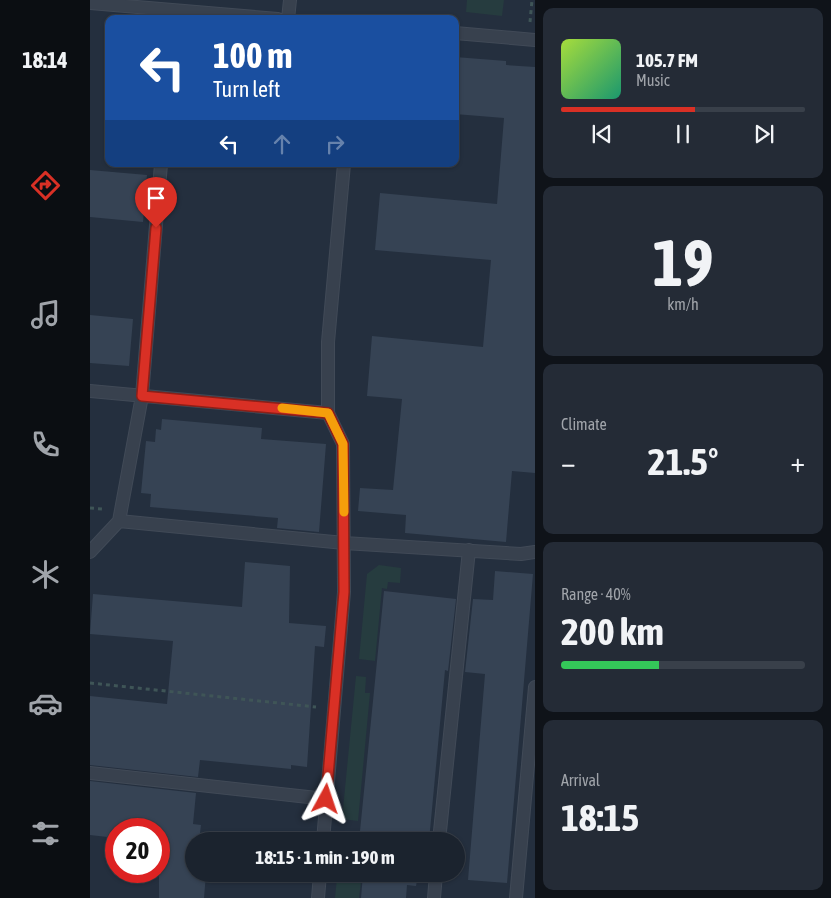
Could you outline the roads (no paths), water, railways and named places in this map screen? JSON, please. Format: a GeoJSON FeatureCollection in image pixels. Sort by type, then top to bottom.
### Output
{"type":"FeatureCollection","features":[{"type":"Feature","properties":{"kind":"lane"},"geometry":{"type":"LineString","coordinates":[[288,15],[290,0]]}},
{"type":"Feature","properties":{"kind":"lane"},"geometry":{"type":"LineString","coordinates":[[90,3],[234,15]]}},
{"type":"Feature","properties":{"kind":"lane"},"geometry":{"type":"LineString","coordinates":[[459,33],[535,40]]}},
{"type":"Feature","properties":{"kind":"lane"},"geometry":{"type":"LineString","coordinates":[[90,552],[119,522],[142,396],[160,167]]}},
{"type":"Feature","properties":{"kind":"lane"},"geometry":{"type":"LineString","coordinates":[[324,832],[344,592],[343,444],[328,413],[328,342],[344,167]]}},
{"type":"Feature","properties":{"kind":"lane"},"geometry":{"type":"LineString","coordinates":[[90,392],[328,413]]}},
{"type":"Feature","properties":{"kind":"lane"},"geometry":{"type":"LineString","coordinates":[[119,522],[344,543],[521,554],[535,552]]}},
{"type":"Feature","properties":{"kind":"lane"},"geometry":{"type":"LineString","coordinates":[[440,832],[469,550]]}},
{"type":"Feature","properties":{"kind":"lane"},"geometry":{"type":"LineString","coordinates":[[516,898],[535,687]]}},
{"type":"Feature","properties":{"kind":"lane"},"geometry":{"type":"LineString","coordinates":[[90,773],[326,799]]}},
{"type":"Feature","properties":{"kind":"lane"},"geometry":{"type":"LineString","coordinates":[[318,898],[319,882]]}},
{"type":"Feature","properties":{"kind":"lane"},"geometry":{"type":"LineString","coordinates":[[434,898],[435,882]]}}]}
